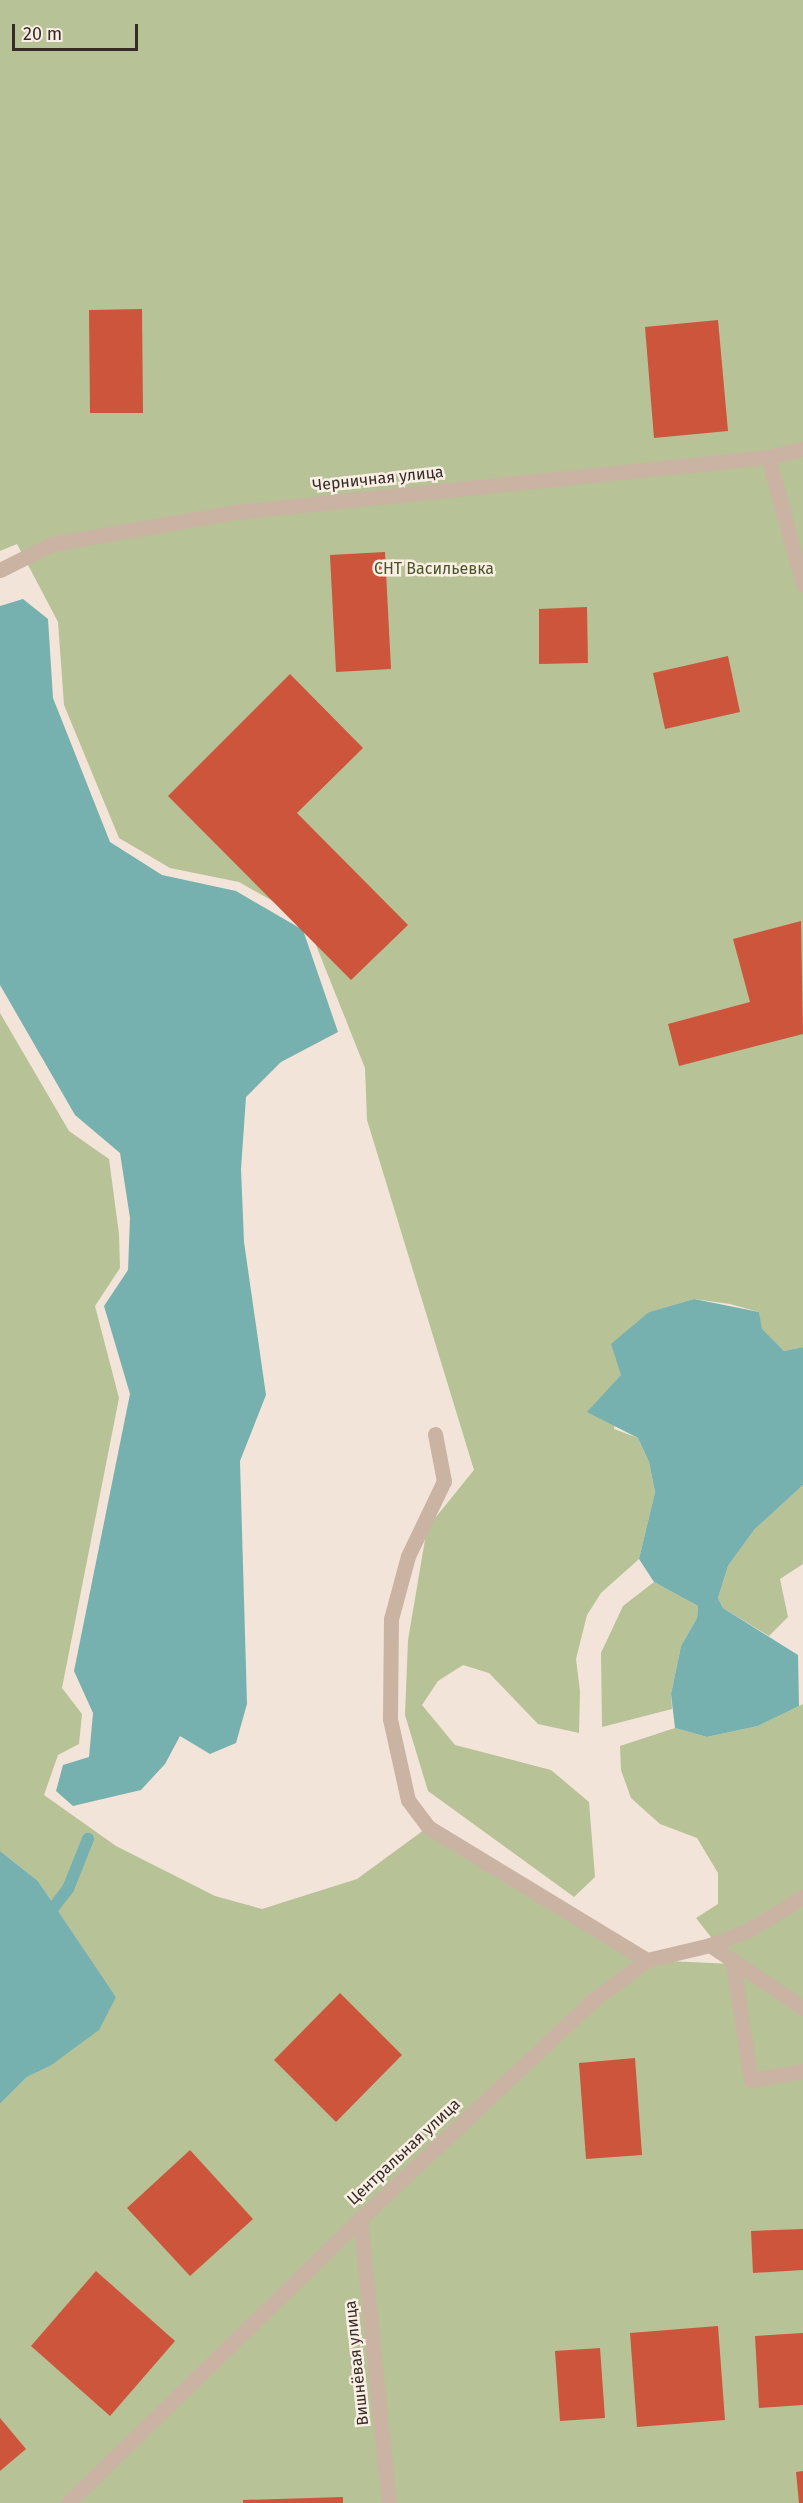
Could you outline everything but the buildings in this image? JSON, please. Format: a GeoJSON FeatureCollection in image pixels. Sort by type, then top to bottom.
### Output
{"type":"FeatureCollection","features":[{"type":"Feature","properties":{"kind":"street","name":"Черничная улица"},"geometry":{"type":"LineString","coordinates":[[0,570],[52,544],[236,512],[768,457],[803,449]]}},
{"type":"Feature","properties":{"kind":"street"},"geometry":{"type":"LineString","coordinates":[[768,457],[803,584]]}},
{"type":"Feature","properties":{"kind":"street"},"geometry":{"type":"LineString","coordinates":[[435,1434],[444,1481],[408,1556],[391,1619],[390,1719],[408,1800],[428,1827],[647,1960]]}},
{"type":"Feature","properties":{"kind":"street","name":"Центральная улица"},"geometry":{"type":"LineString","coordinates":[[68,2503],[360,2218],[593,2000],[647,1960],[710,1946],[747,1931],[803,1897]]}},
{"type":"Feature","properties":{"kind":"street"},"geometry":{"type":"LineString","coordinates":[[710,1946],[733,1964],[803,2008]]}},
{"type":"Feature","properties":{"kind":"street"},"geometry":{"type":"LineString","coordinates":[[733,1964],[751,2080],[803,2071]]}},
{"type":"Feature","properties":{"kind":"street","name":"Вишнёвая улица"},"geometry":{"type":"LineString","coordinates":[[360,2218],[389,2503]]}},
{"type":"Feature","properties":{"kind":"green space","name":"СНТ Васильевка"},"geometry":{"type":"Polygon","coordinates":[[[0,0],[803,0],[803,1347],[784,1351],[761,1329],[759,1312],[730,1304],[694,1299],[649,1312],[621,1375],[614,1429],[638,1438],[649,1462],[655,1492],[639,1559],[601,1593],[587,1615],[576,1659],[580,1691],[579,1733],[538,1724],[489,1673],[463,1665],[438,1681],[422,1705],[455,1745],[551,1770],[589,1802],[595,1877],[574,1897],[428,1791],[405,1715],[408,1640],[427,1528],[474,1470],[367,1120],[365,1068],[306,920],[239,882],[170,868],[119,838],[64,705],[58,622],[17,544],[0,551],[0,0]]]}},
{"type":"Feature","properties":{"kind":"green space"},"geometry":{"type":"Polygon","coordinates":[[[0,1013],[69,1131],[109,1159],[119,1234],[120,1268],[95,1306],[119,1398],[62,1688],[82,1714],[79,1744],[58,1755],[44,1795],[116,1846],[215,1896],[262,1909],[357,1879],[428,1827],[647,1960],[732,1964],[696,1918],[718,1904],[718,1873],[697,1838],[660,1824],[631,1798],[621,1770],[620,1746],[675,1728],[707,1737],[758,1726],[803,1704],[803,2503],[0,2503],[0,2104],[27,2077],[50,2066],[116,1997],[38,1881],[0,1851],[0,1013]]]}},
{"type":"Feature","properties":{"kind":"green space"},"geometry":{"type":"Polygon","coordinates":[[[803,1485],[803,1564],[780,1579],[788,1617],[769,1636],[723,1608],[718,1598],[728,1566],[754,1530],[803,1485]]]}},
{"type":"Feature","properties":{"kind":"green space"},"geometry":{"type":"Polygon","coordinates":[[[654,1582],[698,1606],[697,1618],[681,1646],[671,1694],[672,1709],[602,1727],[601,1653],[623,1606],[654,1582]]]}},
{"type":"Feature","properties":{"kind":"water"},"geometry":{"type":"Polygon","coordinates":[[[23,599],[48,619],[53,698],[110,842],[162,875],[236,891],[303,930],[338,1032],[281,1062],[246,1097],[241,1169],[244,1242],[266,1395],[240,1461],[247,1704],[236,1743],[210,1754],[180,1736],[165,1764],[141,1790],[73,1806],[56,1791],[63,1765],[89,1757],[93,1713],[74,1671],[130,1394],[104,1306],[128,1270],[130,1218],[120,1153],[75,1115],[0,985],[0,606],[23,599]]]}},
{"type":"Feature","properties":{"kind":"water"},"geometry":{"type":"Polygon","coordinates":[[[694,1299],[759,1312],[762,1329],[784,1351],[803,1347],[803,1485],[754,1530],[728,1566],[718,1598],[723,1608],[798,1655],[799,1706],[758,1726],[707,1737],[675,1728],[671,1694],[681,1646],[697,1618],[698,1606],[654,1582],[639,1559],[655,1492],[649,1462],[638,1438],[587,1412],[621,1375],[611,1344],[649,1312],[694,1299]]]}},
{"type":"Feature","properties":{"kind":"water"},"geometry":{"type":"Polygon","coordinates":[[[0,1851],[38,1881],[116,1997],[99,2030],[50,2066],[27,2077],[0,2104],[0,1851]]]}},
{"type":"Feature","properties":{"kind":"waterway"},"geometry":{"type":"LineString","coordinates":[[45,1919],[68,1889],[88,1839]]}}]}
